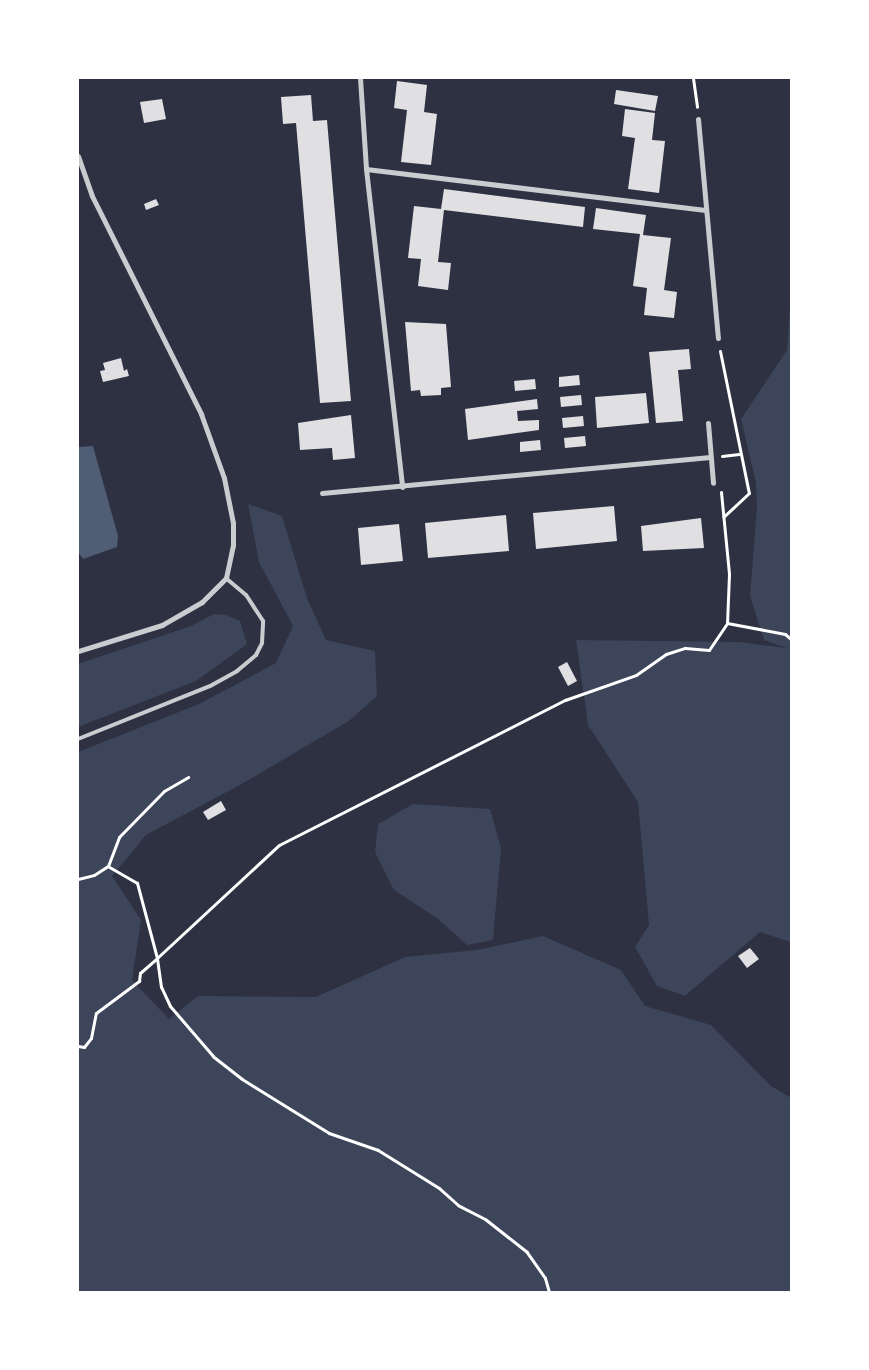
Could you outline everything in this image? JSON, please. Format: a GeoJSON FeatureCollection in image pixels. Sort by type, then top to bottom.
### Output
{"type":"FeatureCollection","features":[{"type":"Feature","properties":{"kind":"street"},"geometry":{"type":"LineString","coordinates":[[360,78],[366,169],[402,487]]}},
{"type":"Feature","properties":{"kind":"street"},"geometry":{"type":"LineString","coordinates":[[698,119],[718,338]]}},
{"type":"Feature","properties":{"kind":"street"},"geometry":{"type":"LineString","coordinates":[[78,156],[92,196],[197,406],[217,455],[233,523],[233,545],[226,578],[202,602],[174,620],[78,651]]}},
{"type":"Feature","properties":{"kind":"street"},"geometry":{"type":"LineString","coordinates":[[366,169],[706,210]]}},
{"type":"Feature","properties":{"kind":"street"},"geometry":{"type":"LineString","coordinates":[[708,423],[713,483]]}},
{"type":"Feature","properties":{"kind":"street"},"geometry":{"type":"LineString","coordinates":[[322,493],[710,457]]}},
{"type":"Feature","properties":{"kind":"lane"},"geometry":{"type":"LineString","coordinates":[[78,739],[212,685],[237,671],[256,655],[262,643],[263,621],[246,595],[226,578]]}},
{"type":"Feature","properties":{"kind":"path"},"geometry":{"type":"LineString","coordinates":[[693,78],[698,119]]}},
{"type":"Feature","properties":{"kind":"path"},"geometry":{"type":"LineString","coordinates":[[718,338],[749,493],[724,517]]}},
{"type":"Feature","properties":{"kind":"path"},"geometry":{"type":"LineString","coordinates":[[78,1046],[84,1047],[91,1038],[96,1013],[139,981],[140,973],[279,844],[565,700],[636,675],[666,654],[686,648],[709,650],[727,623],[728,574],[724,517],[721,492],[713,483]]}},
{"type":"Feature","properties":{"kind":"path"},"geometry":{"type":"LineString","coordinates":[[727,623],[785,634],[792,640]]}},
{"type":"Feature","properties":{"kind":"path"},"geometry":{"type":"LineString","coordinates":[[78,879],[94,875],[108,866],[119,836],[164,790],[188,777]]}},
{"type":"Feature","properties":{"kind":"path"},"geometry":{"type":"LineString","coordinates":[[108,866],[137,883],[157,958],[161,987],[170,1006],[212,1056],[242,1080],[329,1133],[378,1150],[439,1188],[458,1205],[485,1219],[527,1252],[544,1278],[549,1292]]}},
{"type":"Feature","properties":{"kind":"shaded area"},"geometry":{"type":"Polygon","coordinates":[[[791,289],[791,942],[760,932],[685,996],[657,986],[635,947],[649,925],[638,802],[588,725],[576,640],[739,642],[787,648],[764,640],[750,596],[757,506],[756,483],[741,419],[787,350],[791,289]]]}},
{"type":"Feature","properties":{"kind":"shaded area"},"geometry":{"type":"Polygon","coordinates":[[[93,446],[118,536],[117,547],[83,559],[78,552],[78,447],[93,446]]]}},
{"type":"Feature","properties":{"kind":"shaded area"},"geometry":{"type":"Polygon","coordinates":[[[248,504],[282,516],[307,598],[326,640],[375,651],[377,696],[349,721],[238,786],[146,835],[112,876],[141,920],[132,980],[169,1019],[198,996],[316,997],[405,957],[477,950],[543,936],[621,970],[645,1006],[711,1025],[771,1086],[791,1098],[791,1292],[78,1292],[78,752],[199,704],[276,663],[293,626],[259,562],[248,504]]]}},
{"type":"Feature","properties":{"kind":"shaded area"},"geometry":{"type":"Polygon","coordinates":[[[214,614],[226,615],[240,621],[247,644],[196,681],[78,727],[78,664],[191,626],[214,614]]]}},
{"type":"Feature","properties":{"kind":"shaded area"},"geometry":{"type":"Polygon","coordinates":[[[413,804],[490,809],[501,848],[493,940],[467,945],[438,919],[394,890],[375,852],[378,824],[413,804]]]}},
{"type":"Feature","properties":{"kind":"building"},"geometry":{"type":"Polygon","coordinates":[[[397,81],[427,85],[424,112],[437,114],[431,165],[401,162],[407,110],[394,108],[397,81]]]}},
{"type":"Feature","properties":{"kind":"building"},"geometry":{"type":"Polygon","coordinates":[[[616,90],[658,96],[655,111],[614,104],[616,90]]]}},
{"type":"Feature","properties":{"kind":"building"},"geometry":{"type":"Polygon","coordinates":[[[311,95],[313,121],[327,120],[351,401],[320,403],[296,123],[283,124],[281,97],[311,95]]]}},
{"type":"Feature","properties":{"kind":"building"},"geometry":{"type":"Polygon","coordinates":[[[162,99],[166,119],[144,123],[140,102],[162,99]]]}},
{"type":"Feature","properties":{"kind":"building"},"geometry":{"type":"Polygon","coordinates":[[[625,109],[655,113],[652,140],[665,141],[659,193],[628,189],[635,138],[622,136],[625,109]]]}},
{"type":"Feature","properties":{"kind":"building"},"geometry":{"type":"Polygon","coordinates":[[[444,189],[585,207],[583,227],[444,210],[438,262],[451,263],[448,290],[418,286],[421,259],[408,258],[414,206],[441,209],[444,189]]]}},
{"type":"Feature","properties":{"kind":"building"},"geometry":{"type":"Polygon","coordinates":[[[156,199],[159,205],[146,210],[144,204],[156,199]]]}},
{"type":"Feature","properties":{"kind":"building"},"geometry":{"type":"Polygon","coordinates":[[[596,208],[646,215],[643,235],[671,238],[664,290],[677,292],[674,318],[644,315],[647,288],[633,286],[640,234],[593,229],[596,208]]]}},
{"type":"Feature","properties":{"kind":"building"},"geometry":{"type":"Polygon","coordinates":[[[405,322],[446,324],[451,387],[441,388],[441,395],[421,396],[420,390],[411,391],[405,322]]]}},
{"type":"Feature","properties":{"kind":"building"},"geometry":{"type":"Polygon","coordinates":[[[689,349],[691,369],[678,370],[683,421],[656,423],[649,352],[689,349]]]}},
{"type":"Feature","properties":{"kind":"building"},"geometry":{"type":"Polygon","coordinates":[[[121,358],[124,371],[127,369],[129,376],[103,382],[100,371],[105,370],[103,363],[121,358]]]}},
{"type":"Feature","properties":{"kind":"building"},"geometry":{"type":"Polygon","coordinates":[[[579,375],[580,385],[559,387],[559,377],[579,375]]]}},
{"type":"Feature","properties":{"kind":"building"},"geometry":{"type":"Polygon","coordinates":[[[535,379],[536,389],[515,391],[514,381],[535,379]]]}},
{"type":"Feature","properties":{"kind":"building"},"geometry":{"type":"Polygon","coordinates":[[[646,393],[649,423],[597,428],[595,397],[646,393]]]}},
{"type":"Feature","properties":{"kind":"building"},"geometry":{"type":"Polygon","coordinates":[[[581,395],[582,405],[561,407],[560,397],[581,395]]]}},
{"type":"Feature","properties":{"kind":"building"},"geometry":{"type":"Polygon","coordinates":[[[537,399],[538,409],[517,411],[518,421],[539,420],[539,430],[468,440],[465,409],[537,399]]]}},
{"type":"Feature","properties":{"kind":"building"},"geometry":{"type":"Polygon","coordinates":[[[351,415],[355,458],[333,460],[332,448],[300,450],[298,423],[351,415]]]}},
{"type":"Feature","properties":{"kind":"building"},"geometry":{"type":"Polygon","coordinates":[[[583,416],[584,426],[563,428],[562,418],[583,416]]]}},
{"type":"Feature","properties":{"kind":"building"},"geometry":{"type":"Polygon","coordinates":[[[585,436],[586,446],[565,448],[564,438],[585,436]]]}},
{"type":"Feature","properties":{"kind":"building"},"geometry":{"type":"Polygon","coordinates":[[[540,440],[541,450],[520,452],[520,442],[540,440]]]}},
{"type":"Feature","properties":{"kind":"building"},"geometry":{"type":"Polygon","coordinates":[[[614,506],[617,541],[536,549],[533,513],[614,506]]]}},
{"type":"Feature","properties":{"kind":"building"},"geometry":{"type":"Polygon","coordinates":[[[506,515],[509,551],[428,558],[425,523],[506,515]]]}},
{"type":"Feature","properties":{"kind":"building"},"geometry":{"type":"Polygon","coordinates":[[[701,518],[704,548],[643,551],[641,526],[701,518]]]}},
{"type":"Feature","properties":{"kind":"building"},"geometry":{"type":"Polygon","coordinates":[[[399,524],[403,561],[361,565],[358,528],[399,524]]]}},
{"type":"Feature","properties":{"kind":"building"},"geometry":{"type":"Polygon","coordinates":[[[567,662],[577,681],[568,686],[558,667],[567,662]]]}},
{"type":"Feature","properties":{"kind":"building"},"geometry":{"type":"Polygon","coordinates":[[[221,801],[226,810],[208,820],[203,812],[221,801]]]}},
{"type":"Feature","properties":{"kind":"building"},"geometry":{"type":"Polygon","coordinates":[[[750,948],[759,959],[747,968],[738,956],[750,948]]]}}]}
